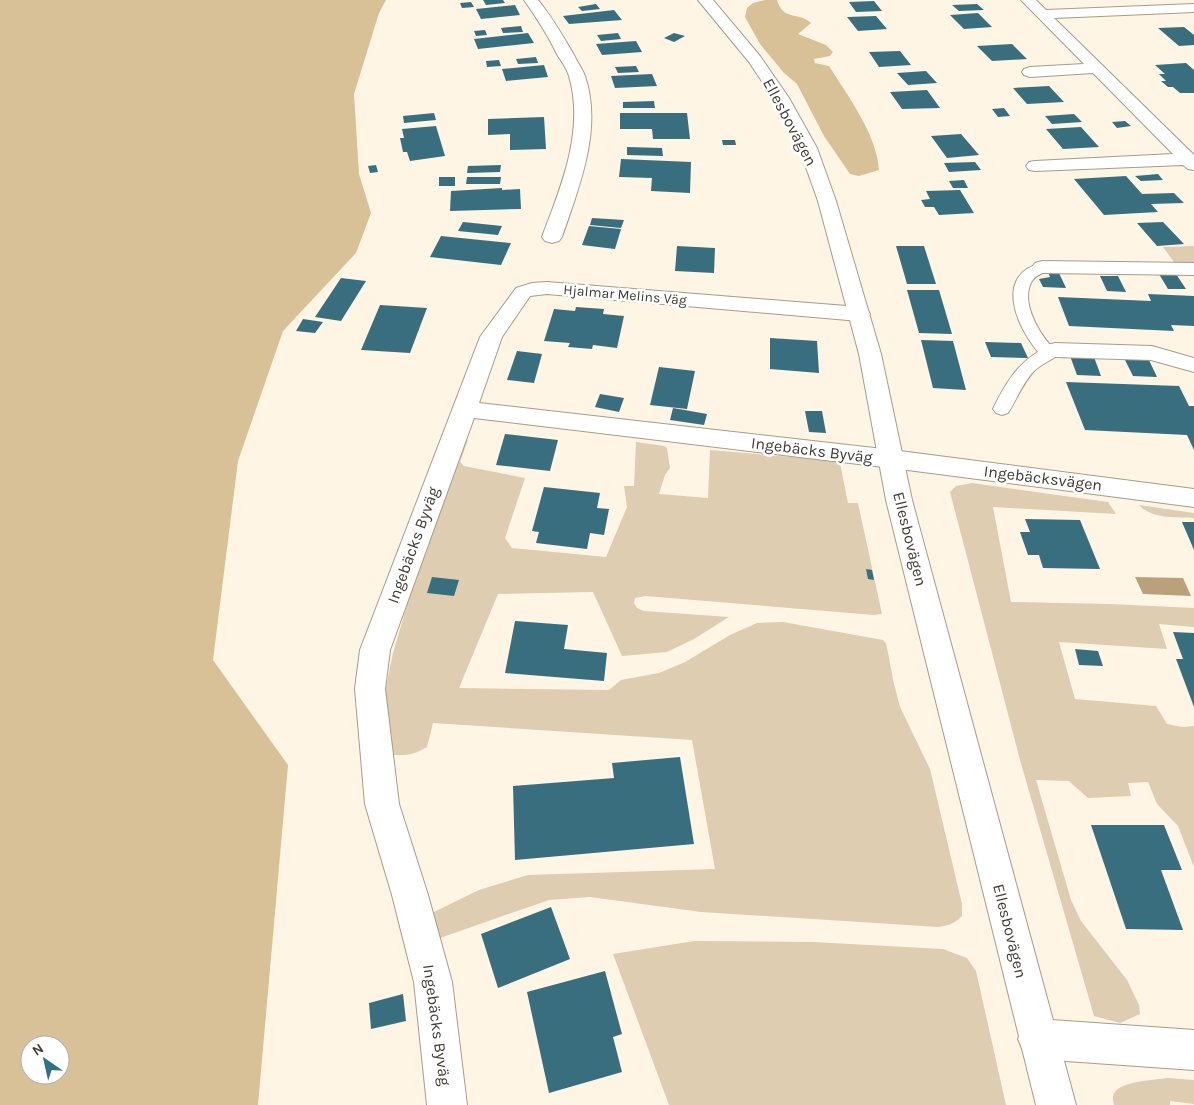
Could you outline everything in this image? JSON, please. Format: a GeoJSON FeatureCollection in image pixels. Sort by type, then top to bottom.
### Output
{"type":"FeatureCollection","features":[{"type":"Feature","properties":{"kind":"street"},"geometry":{"type":"LineString","coordinates":[[531,0],[557,39],[577,76],[582,107],[582,133],[573,178],[552,237]]}},
{"type":"Feature","properties":{"kind":"street","name":"Ellesbovägen"},"geometry":{"type":"LineString","coordinates":[[705,0],[755,59],[781,98],[808,148],[827,201],[870,354],[901,509],[1056,1105]]}},
{"type":"Feature","properties":{"kind":"street"},"geometry":{"type":"LineString","coordinates":[[1028,0],[1191,162]]}},
{"type":"Feature","properties":{"kind":"street"},"geometry":{"type":"LineString","coordinates":[[1044,14],[1194,8]]}},
{"type":"Feature","properties":{"kind":"street"},"geometry":{"type":"LineString","coordinates":[[1030,72],[1098,68]]}},
{"type":"Feature","properties":{"kind":"street"},"geometry":{"type":"LineString","coordinates":[[1035,166],[1191,162]]}},
{"type":"Feature","properties":{"kind":"street"},"geometry":{"type":"LineString","coordinates":[[1042,267],[1194,269]]}},
{"type":"Feature","properties":{"kind":"street","name":"Hjalmar Melins Väg"},"geometry":{"type":"LineString","coordinates":[[465,409],[491,337],[522,292],[532,289],[547,288],[859,314]]}},
{"type":"Feature","properties":{"kind":"street"},"geometry":{"type":"LineString","coordinates":[[1052,351],[1152,354],[1194,365]]}},
{"type":"Feature","properties":{"kind":"street","name":"Ingebäcks Byväg"},"geometry":{"type":"LineString","coordinates":[[447,1105],[434,982],[382,804],[370,689],[375,650],[465,409],[892,459]]}},
{"type":"Feature","properties":{"kind":"street","name":"Ingebäcksvägen"},"geometry":{"type":"LineString","coordinates":[[892,459],[1194,498]]}},
{"type":"Feature","properties":{"kind":"street"},"geometry":{"type":"LineString","coordinates":[[1038,1039],[1194,1050]]}},
{"type":"Feature","properties":{"kind":"lane"},"geometry":{"type":"LineString","coordinates":[[1002,409],[1012,387],[1022,372],[1052,351],[1037,342],[1029,330],[1020,294],[1021,286],[1034,270],[1042,267]]}},
{"type":"Feature","properties":{"kind":"shaded area"},"geometry":{"type":"Polygon","coordinates":[[[0,0],[386,0],[379,13],[354,94],[359,174],[371,213],[356,253],[283,331],[238,461],[213,660],[288,765],[258,1105],[0,1105],[0,0]]]}},
{"type":"Feature","properties":{"kind":"shaded area"},"geometry":{"type":"Polygon","coordinates":[[[777,0],[780,7],[787,14],[806,19],[811,23],[798,34],[826,45],[833,52],[830,56],[814,59],[815,63],[829,66],[853,103],[873,143],[879,170],[859,176],[850,174],[824,136],[797,84],[784,73],[760,44],[745,17],[747,8],[753,3],[777,0]]]}},
{"type":"Feature","properties":{"kind":"shaded area"},"geometry":{"type":"Polygon","coordinates":[[[1194,246],[1194,262],[1174,262],[1163,247],[1194,246]]]}},
{"type":"Feature","properties":{"kind":"shaded area"},"geometry":{"type":"Polygon","coordinates":[[[468,440],[460,462],[464,466],[525,478],[505,538],[512,548],[606,557],[627,507],[624,486],[634,486],[636,442],[667,448],[670,468],[665,475],[659,494],[708,498],[710,450],[828,460],[840,463],[848,503],[858,503],[882,614],[874,615],[645,596],[635,598],[634,603],[637,608],[644,611],[729,617],[694,639],[667,652],[622,656],[593,592],[498,594],[459,688],[609,690],[621,680],[659,673],[685,662],[730,635],[757,623],[783,622],[883,640],[886,643],[900,707],[930,769],[962,904],[962,916],[952,924],[938,927],[701,912],[590,897],[549,900],[437,939],[432,913],[479,890],[528,875],[715,869],[692,740],[433,723],[427,747],[407,755],[385,754],[384,697],[393,653],[428,534],[461,441],[468,440]]]}},
{"type":"Feature","properties":{"kind":"shaded area"},"geometry":{"type":"Polygon","coordinates":[[[972,483],[1108,502],[1116,514],[993,507],[1011,602],[1194,608],[1194,627],[1159,624],[1167,649],[1059,642],[1075,699],[1156,706],[1167,724],[1182,727],[1194,726],[1194,867],[1178,826],[1157,804],[1148,782],[1128,783],[1131,796],[1088,798],[1069,781],[1036,780],[1071,900],[1081,921],[1127,980],[1139,1005],[1140,1014],[1120,1023],[1094,1016],[1020,760],[950,492],[956,486],[972,483]]]}},
{"type":"Feature","properties":{"kind":"shaded area"},"geometry":{"type":"Polygon","coordinates":[[[1139,505],[1194,513],[1194,518],[1157,515],[1144,510],[1139,505]]]}},
{"type":"Feature","properties":{"kind":"shaded area"},"geometry":{"type":"Polygon","coordinates":[[[1135,577],[1183,578],[1191,596],[1143,594],[1135,577]]]}},
{"type":"Feature","properties":{"kind":"shaded area"},"geometry":{"type":"Polygon","coordinates":[[[694,941],[813,942],[943,949],[967,958],[976,971],[1006,1105],[669,1105],[613,954],[694,941]]]}},
{"type":"Feature","properties":{"kind":"shaded area"},"geometry":{"type":"Polygon","coordinates":[[[1168,1078],[1194,1080],[1194,1104],[1170,1101],[1170,1105],[1114,1105],[1114,1093],[1124,1086],[1168,1078]]]}},
{"type":"Feature","properties":{"kind":"building"},"geometry":{"type":"Polygon","coordinates":[[[483,0],[503,0],[505,3],[486,5],[483,0]]]}},
{"type":"Feature","properties":{"kind":"building"},"geometry":{"type":"Polygon","coordinates":[[[874,1],[882,11],[856,12],[849,2],[874,1]]]}},
{"type":"Feature","properties":{"kind":"building"},"geometry":{"type":"Polygon","coordinates":[[[471,2],[474,7],[462,8],[460,3],[471,2]]]}},
{"type":"Feature","properties":{"kind":"building"},"geometry":{"type":"Polygon","coordinates":[[[596,4],[600,9],[582,11],[578,7],[596,4]]]}},
{"type":"Feature","properties":{"kind":"building"},"geometry":{"type":"Polygon","coordinates":[[[977,4],[984,10],[959,11],[952,5],[977,4]]]}},
{"type":"Feature","properties":{"kind":"building"},"geometry":{"type":"Polygon","coordinates":[[[515,5],[520,15],[481,19],[476,9],[515,5]]]}},
{"type":"Feature","properties":{"kind":"building"},"geometry":{"type":"Polygon","coordinates":[[[614,10],[622,20],[569,24],[563,16],[614,10]]]}},
{"type":"Feature","properties":{"kind":"building"},"geometry":{"type":"Polygon","coordinates":[[[978,13],[992,27],[964,29],[950,15],[978,13]]]}},
{"type":"Feature","properties":{"kind":"building"},"geometry":{"type":"Polygon","coordinates":[[[876,16],[887,29],[858,31],[847,17],[876,16]]]}},
{"type":"Feature","properties":{"kind":"building"},"geometry":{"type":"Polygon","coordinates":[[[521,26],[523,32],[503,33],[501,28],[521,26]]]}},
{"type":"Feature","properties":{"kind":"building"},"geometry":{"type":"Polygon","coordinates":[[[1184,27],[1194,35],[1194,45],[1179,46],[1158,28],[1184,27]]]}},
{"type":"Feature","properties":{"kind":"building"},"geometry":{"type":"Polygon","coordinates":[[[485,30],[487,35],[476,36],[474,31],[485,30]]]}},
{"type":"Feature","properties":{"kind":"building"},"geometry":{"type":"Polygon","coordinates":[[[528,33],[534,43],[478,49],[474,39],[528,33]]]}},
{"type":"Feature","properties":{"kind":"building"},"geometry":{"type":"Polygon","coordinates":[[[618,33],[621,39],[601,41],[597,35],[618,33]]]}},
{"type":"Feature","properties":{"kind":"building"},"geometry":{"type":"Polygon","coordinates":[[[674,33],[685,36],[674,42],[664,38],[674,33]]]}},
{"type":"Feature","properties":{"kind":"building"},"geometry":{"type":"Polygon","coordinates":[[[636,41],[642,52],[602,55],[596,44],[636,41]]]}},
{"type":"Feature","properties":{"kind":"building"},"geometry":{"type":"Polygon","coordinates":[[[1012,44],[1027,59],[992,61],[977,46],[1012,44]]]}},
{"type":"Feature","properties":{"kind":"building"},"geometry":{"type":"Polygon","coordinates":[[[900,51],[911,65],[879,67],[869,52],[900,51]]]}},
{"type":"Feature","properties":{"kind":"building"},"geometry":{"type":"Polygon","coordinates":[[[536,57],[538,63],[518,64],[516,59],[536,57]]]}},
{"type":"Feature","properties":{"kind":"building"},"geometry":{"type":"Polygon","coordinates":[[[499,60],[501,66],[487,67],[486,61],[499,60]]]}},
{"type":"Feature","properties":{"kind":"building"},"geometry":{"type":"Polygon","coordinates":[[[1186,63],[1194,70],[1194,93],[1180,93],[1173,87],[1168,87],[1161,81],[1166,81],[1159,74],[1165,74],[1155,65],[1186,63]]]}},
{"type":"Feature","properties":{"kind":"building"},"geometry":{"type":"Polygon","coordinates":[[[544,65],[548,77],[506,81],[502,69],[544,65]]]}},
{"type":"Feature","properties":{"kind":"building"},"geometry":{"type":"Polygon","coordinates":[[[636,66],[639,72],[618,73],[615,67],[636,66]]]}},
{"type":"Feature","properties":{"kind":"building"},"geometry":{"type":"Polygon","coordinates":[[[926,71],[937,83],[908,85],[897,73],[926,71]]]}},
{"type":"Feature","properties":{"kind":"building"},"geometry":{"type":"Polygon","coordinates":[[[652,74],[657,86],[615,88],[611,76],[652,74]]]}},
{"type":"Feature","properties":{"kind":"building"},"geometry":{"type":"Polygon","coordinates":[[[1049,86],[1064,102],[1027,104],[1013,88],[1049,86]]]}},
{"type":"Feature","properties":{"kind":"building"},"geometry":{"type":"Polygon","coordinates":[[[927,90],[940,108],[902,109],[890,92],[927,90]]]}},
{"type":"Feature","properties":{"kind":"building"},"geometry":{"type":"Polygon","coordinates":[[[654,101],[655,108],[623,108],[623,102],[654,101]]]}},
{"type":"Feature","properties":{"kind":"building"},"geometry":{"type":"Polygon","coordinates":[[[1004,108],[1010,116],[998,117],[992,109],[1004,108]]]}},
{"type":"Feature","properties":{"kind":"building"},"geometry":{"type":"Polygon","coordinates":[[[434,113],[436,120],[404,123],[403,116],[434,113]]]}},
{"type":"Feature","properties":{"kind":"building"},"geometry":{"type":"Polygon","coordinates":[[[620,113],[687,113],[690,139],[653,139],[652,129],[620,129],[620,113]]]}},
{"type":"Feature","properties":{"kind":"building"},"geometry":{"type":"Polygon","coordinates":[[[1074,114],[1082,122],[1052,124],[1045,116],[1074,114]]]}},
{"type":"Feature","properties":{"kind":"building"},"geometry":{"type":"Polygon","coordinates":[[[544,117],[546,149],[510,150],[510,134],[488,135],[488,119],[544,117]]]}},
{"type":"Feature","properties":{"kind":"building"},"geometry":{"type":"Polygon","coordinates":[[[1125,121],[1131,126],[1117,128],[1112,122],[1125,121]]]}},
{"type":"Feature","properties":{"kind":"building"},"geometry":{"type":"Polygon","coordinates":[[[436,126],[445,156],[410,161],[407,152],[403,152],[400,138],[404,138],[402,129],[436,126]]]}},
{"type":"Feature","properties":{"kind":"building"},"geometry":{"type":"Polygon","coordinates":[[[1081,127],[1099,147],[1063,149],[1046,129],[1081,127]]]}},
{"type":"Feature","properties":{"kind":"building"},"geometry":{"type":"Polygon","coordinates":[[[961,134],[979,155],[947,158],[931,136],[961,134]]]}},
{"type":"Feature","properties":{"kind":"building"},"geometry":{"type":"Polygon","coordinates":[[[722,140],[735,140],[736,145],[723,145],[722,140]]]}},
{"type":"Feature","properties":{"kind":"building"},"geometry":{"type":"Polygon","coordinates":[[[627,147],[662,148],[663,156],[627,155],[627,147]]]}},
{"type":"Feature","properties":{"kind":"building"},"geometry":{"type":"Polygon","coordinates":[[[621,159],[691,162],[690,193],[651,191],[652,178],[619,177],[621,159]]]}},
{"type":"Feature","properties":{"kind":"building"},"geometry":{"type":"Polygon","coordinates":[[[975,162],[981,170],[949,172],[944,163],[975,162]]]}},
{"type":"Feature","properties":{"kind":"building"},"geometry":{"type":"Polygon","coordinates":[[[376,165],[378,172],[370,173],[368,166],[376,165]]]}},
{"type":"Feature","properties":{"kind":"building"},"geometry":{"type":"Polygon","coordinates":[[[501,165],[500,172],[467,173],[468,166],[501,165]]]}},
{"type":"Feature","properties":{"kind":"building"},"geometry":{"type":"Polygon","coordinates":[[[1158,174],[1163,180],[1141,181],[1135,176],[1158,174]]]}},
{"type":"Feature","properties":{"kind":"building"},"geometry":{"type":"Polygon","coordinates":[[[1126,176],[1142,194],[1174,193],[1184,203],[1151,204],[1158,212],[1104,215],[1074,179],[1126,176]]]}},
{"type":"Feature","properties":{"kind":"building"},"geometry":{"type":"Polygon","coordinates":[[[439,177],[455,177],[455,186],[439,186],[439,177]]]}},
{"type":"Feature","properties":{"kind":"building"},"geometry":{"type":"Polygon","coordinates":[[[467,177],[501,177],[500,184],[466,184],[467,177]]]}},
{"type":"Feature","properties":{"kind":"building"},"geometry":{"type":"Polygon","coordinates":[[[964,180],[968,188],[953,188],[949,181],[964,180]]]}},
{"type":"Feature","properties":{"kind":"building"},"geometry":{"type":"Polygon","coordinates":[[[502,188],[502,190],[520,189],[521,209],[450,211],[451,191],[502,188]]]}},
{"type":"Feature","properties":{"kind":"building"},"geometry":{"type":"Polygon","coordinates":[[[960,190],[974,213],[939,215],[934,207],[925,207],[921,200],[930,199],[926,191],[960,190]]]}},
{"type":"Feature","properties":{"kind":"building"},"geometry":{"type":"Polygon","coordinates":[[[592,218],[624,220],[621,228],[590,225],[592,218]]]}},
{"type":"Feature","properties":{"kind":"building"},"geometry":{"type":"Polygon","coordinates":[[[463,222],[502,226],[498,235],[458,231],[463,222]]]}},
{"type":"Feature","properties":{"kind":"building"},"geometry":{"type":"Polygon","coordinates":[[[1163,222],[1184,244],[1157,246],[1137,223],[1163,222]]]}},
{"type":"Feature","properties":{"kind":"building"},"geometry":{"type":"Polygon","coordinates":[[[589,226],[621,229],[615,249],[582,245],[589,226]]]}},
{"type":"Feature","properties":{"kind":"building"},"geometry":{"type":"Polygon","coordinates":[[[441,236],[511,243],[501,265],[430,257],[441,236]]]}},
{"type":"Feature","properties":{"kind":"building"},"geometry":{"type":"Polygon","coordinates":[[[677,246],[715,248],[714,273],[675,271],[677,246]]]}},
{"type":"Feature","properties":{"kind":"building"},"geometry":{"type":"Polygon","coordinates":[[[896,246],[924,246],[936,284],[907,284],[896,246]]]}},
{"type":"Feature","properties":{"kind":"building"},"geometry":{"type":"Polygon","coordinates":[[[1048,272],[1059,273],[1066,288],[1043,287],[1039,279],[1050,277],[1048,272]]]}},
{"type":"Feature","properties":{"kind":"building"},"geometry":{"type":"Polygon","coordinates":[[[1159,274],[1176,274],[1186,289],[1168,289],[1159,274]]]}},
{"type":"Feature","properties":{"kind":"building"},"geometry":{"type":"Polygon","coordinates":[[[1100,276],[1118,276],[1126,292],[1107,291],[1100,276]]]}},
{"type":"Feature","properties":{"kind":"building"},"geometry":{"type":"Polygon","coordinates":[[[341,278],[366,281],[341,321],[315,317],[341,278]]]}},
{"type":"Feature","properties":{"kind":"building"},"geometry":{"type":"Polygon","coordinates":[[[907,290],[939,290],[952,334],[919,333],[907,290]]]}},
{"type":"Feature","properties":{"kind":"building"},"geometry":{"type":"Polygon","coordinates":[[[1148,294],[1194,296],[1194,326],[1171,325],[1174,331],[1069,326],[1058,297],[1151,301],[1148,294]]]}},
{"type":"Feature","properties":{"kind":"building"},"geometry":{"type":"Polygon","coordinates":[[[380,305],[427,308],[410,353],[361,350],[380,305]]]}},
{"type":"Feature","properties":{"kind":"building"},"geometry":{"type":"Polygon","coordinates":[[[576,307],[604,309],[603,314],[624,316],[617,348],[593,345],[592,349],[568,347],[570,343],[544,341],[554,309],[575,311],[576,307]]]}},
{"type":"Feature","properties":{"kind":"building"},"geometry":{"type":"Polygon","coordinates":[[[303,319],[323,322],[315,333],[296,331],[303,319]]]}},
{"type":"Feature","properties":{"kind":"building"},"geometry":{"type":"Polygon","coordinates":[[[770,338],[817,341],[819,373],[770,369],[770,338]]]}},
{"type":"Feature","properties":{"kind":"building"},"geometry":{"type":"Polygon","coordinates":[[[921,340],[953,341],[966,390],[933,388],[921,340]]]}},
{"type":"Feature","properties":{"kind":"building"},"geometry":{"type":"Polygon","coordinates":[[[985,342],[1021,343],[1028,358],[991,357],[985,342]]]}},
{"type":"Feature","properties":{"kind":"building"},"geometry":{"type":"Polygon","coordinates":[[[517,351],[542,354],[534,383],[507,380],[517,351]]]}},
{"type":"Feature","properties":{"kind":"building"},"geometry":{"type":"Polygon","coordinates":[[[1070,356],[1094,357],[1101,376],[1077,375],[1070,356]]]}},
{"type":"Feature","properties":{"kind":"building"},"geometry":{"type":"Polygon","coordinates":[[[1124,358],[1148,358],[1157,377],[1133,376],[1124,358]]]}},
{"type":"Feature","properties":{"kind":"building"},"geometry":{"type":"Polygon","coordinates":[[[659,367],[695,371],[687,409],[650,405],[659,367]]]}},
{"type":"Feature","properties":{"kind":"building"},"geometry":{"type":"Polygon","coordinates":[[[1066,382],[1179,386],[1189,406],[1194,406],[1194,450],[1187,435],[1085,430],[1066,382]]]}},
{"type":"Feature","properties":{"kind":"building"},"geometry":{"type":"Polygon","coordinates":[[[600,394],[624,398],[619,412],[595,407],[600,394]]]}},
{"type":"Feature","properties":{"kind":"building"},"geometry":{"type":"Polygon","coordinates":[[[673,408],[707,414],[704,425],[670,420],[673,408]]]}},
{"type":"Feature","properties":{"kind":"building"},"geometry":{"type":"Polygon","coordinates":[[[805,411],[822,411],[826,433],[809,432],[805,411]]]}},
{"type":"Feature","properties":{"kind":"building"},"geometry":{"type":"Polygon","coordinates":[[[505,434],[558,440],[550,471],[496,465],[505,434]]]}},
{"type":"Feature","properties":{"kind":"building"},"geometry":{"type":"Polygon","coordinates":[[[544,487],[600,493],[597,508],[609,509],[604,535],[590,533],[587,549],[536,543],[539,532],[532,531],[544,487]]]}},
{"type":"Feature","properties":{"kind":"building"},"geometry":{"type":"Polygon","coordinates":[[[1025,519],[1080,520],[1100,569],[1043,568],[1039,555],[1028,555],[1020,532],[1030,532],[1025,519]]]}},
{"type":"Feature","properties":{"kind":"building"},"geometry":{"type":"Polygon","coordinates":[[[1182,522],[1194,522],[1194,550],[1182,522]]]}},
{"type":"Feature","properties":{"kind":"building"},"geometry":{"type":"Polygon","coordinates":[[[866,569],[872,570],[874,580],[868,579],[866,569]]]}},
{"type":"Feature","properties":{"kind":"building"},"geometry":{"type":"Polygon","coordinates":[[[432,577],[459,580],[454,596],[427,593],[432,577]]]}},
{"type":"Feature","properties":{"kind":"building"},"geometry":{"type":"Polygon","coordinates":[[[515,621],[568,625],[564,649],[607,653],[604,681],[505,673],[515,621]]]}},
{"type":"Feature","properties":{"kind":"building"},"geometry":{"type":"Polygon","coordinates":[[[1173,632],[1194,633],[1194,707],[1176,659],[1183,659],[1173,632]]]}},
{"type":"Feature","properties":{"kind":"building"},"geometry":{"type":"Polygon","coordinates":[[[1075,649],[1098,651],[1103,666],[1079,665],[1075,649]]]}},
{"type":"Feature","properties":{"kind":"building"},"geometry":{"type":"Polygon","coordinates":[[[680,757],[694,844],[515,860],[513,786],[614,778],[612,763],[680,757]]]}},
{"type":"Feature","properties":{"kind":"building"},"geometry":{"type":"Polygon","coordinates":[[[1091,825],[1164,825],[1182,870],[1161,870],[1183,930],[1126,929],[1091,825]]]}},
{"type":"Feature","properties":{"kind":"building"},"geometry":{"type":"Polygon","coordinates":[[[551,907],[570,959],[498,988],[481,934],[551,907]]]}},
{"type":"Feature","properties":{"kind":"building"},"geometry":{"type":"Polygon","coordinates":[[[605,971],[622,1034],[613,1037],[622,1072],[549,1093],[527,992],[605,971]]]}},
{"type":"Feature","properties":{"kind":"building"},"geometry":{"type":"Polygon","coordinates":[[[403,994],[406,1021],[371,1029],[369,1003],[403,994]]]}}]}
